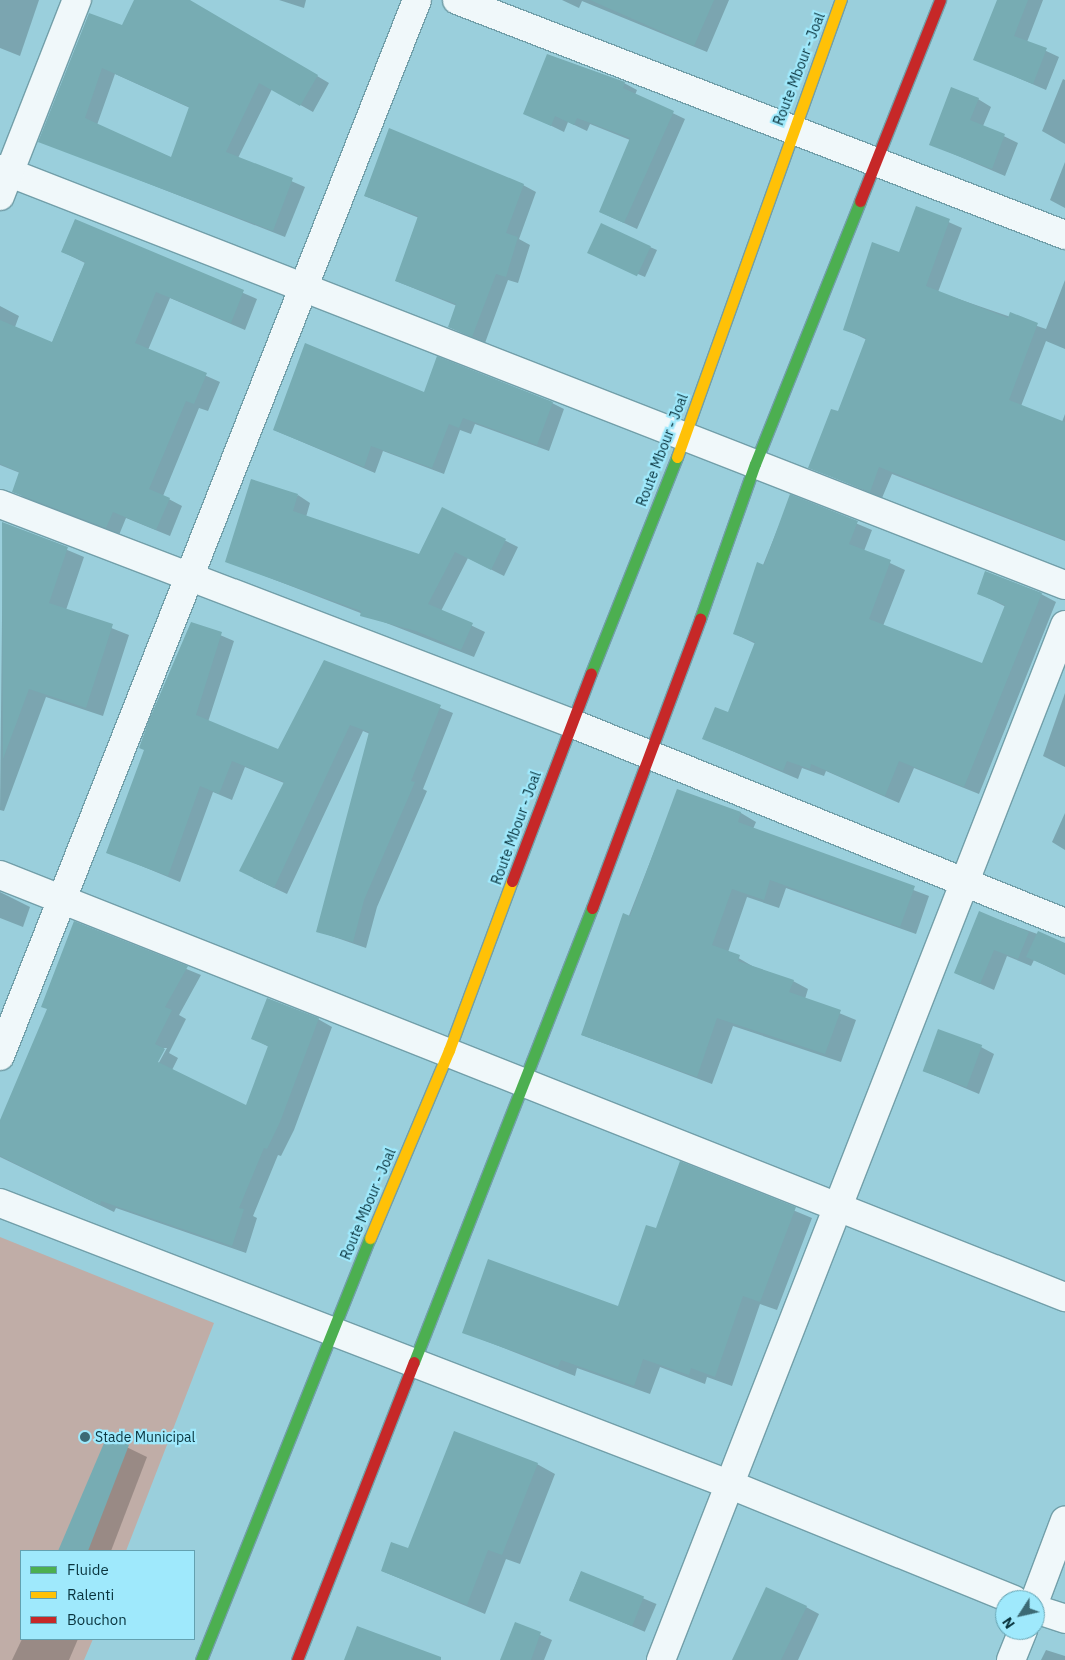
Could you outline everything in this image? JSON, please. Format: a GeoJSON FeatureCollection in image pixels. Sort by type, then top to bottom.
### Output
{"type":"FeatureCollection","features":[{"type":"Feature","properties":{"kind":"main road","name":"Route Mbour - Joal"},"geometry":{"type":"LineString","coordinates":[[201,1660],[331,1331],[449,1050],[571,723],[685,436],[792,130],[841,0]]}},
{"type":"Feature","properties":{"kind":"main road"},"geometry":{"type":"LineString","coordinates":[[297,1660],[411,1362],[525,1081],[652,756],[755,464],[940,0]]}},
{"type":"Feature","properties":{"kind":"street"},"geometry":{"type":"LineString","coordinates":[[77,0],[3,179],[301,286],[1065,585]]}},
{"type":"Feature","properties":{"kind":"street"},"geometry":{"type":"LineString","coordinates":[[0,1056],[301,286],[417,0]]}},
{"type":"Feature","properties":{"kind":"street"},"geometry":{"type":"LineString","coordinates":[[457,0],[1065,235]]}},
{"type":"Feature","properties":{"kind":"street"},"geometry":{"type":"LineString","coordinates":[[0,504],[571,723],[964,885],[1065,923]]}},
{"type":"Feature","properties":{"kind":"street"},"geometry":{"type":"LineString","coordinates":[[661,1660],[731,1485],[1065,625]]}},
{"type":"Feature","properties":{"kind":"street"},"geometry":{"type":"LineString","coordinates":[[0,875],[449,1050],[837,1210],[1065,1297]]}},
{"type":"Feature","properties":{"kind":"street"},"geometry":{"type":"LineString","coordinates":[[0,1203],[731,1485],[995,1592]]}},
{"type":"Feature","properties":{"kind":"street"},"geometry":{"type":"LineString","coordinates":[[1039,1590],[1065,1520]]}},
{"type":"Feature","properties":{"kind":"street"},"geometry":{"type":"LineString","coordinates":[[1045,1612],[1065,1620]]}},
{"type":"Feature","properties":{"kind":"street"},"geometry":{"type":"LineString","coordinates":[[1011,1660],[1019,1640]]}},
{"type":"Feature","properties":{"kind":"shaded area","name":"Stade Municipal"},"geometry":{"type":"Polygon","coordinates":[[[0,1237],[214,1323],[126,1550],[20,1550],[20,1640],[93,1640],[84,1660],[0,1660],[0,1237]]]}},
{"type":"Feature","properties":{"kind":"building"},"geometry":{"type":"Polygon","coordinates":[[[134,0],[190,0],[318,75],[300,106],[259,83],[226,152],[293,178],[273,231],[38,142],[89,13],[122,25],[134,0]],[[102,68],[85,118],[171,157],[189,107],[102,68]]]}},
{"type":"Feature","properties":{"kind":"building"},"geometry":{"type":"Polygon","coordinates":[[[590,0],[714,0],[694,46],[590,0]]]}},
{"type":"Feature","properties":{"kind":"building"},"geometry":{"type":"Polygon","coordinates":[[[997,0],[1028,0],[1014,36],[1047,48],[1033,84],[973,60],[997,0]]]}},
{"type":"Feature","properties":{"kind":"building"},"geometry":{"type":"Polygon","coordinates":[[[547,54],[625,82],[623,88],[674,111],[624,223],[599,212],[630,138],[577,118],[574,125],[555,116],[551,126],[523,114],[547,54]]]}},
{"type":"Feature","properties":{"kind":"building"},"geometry":{"type":"Polygon","coordinates":[[[951,87],[979,98],[970,120],[1005,134],[992,169],[929,145],[951,87]]]}},
{"type":"Feature","properties":{"kind":"building"},"geometry":{"type":"Polygon","coordinates":[[[389,128],[524,184],[506,233],[518,237],[506,277],[496,274],[472,337],[448,327],[456,304],[395,281],[418,216],[364,196],[389,128]]]}},
{"type":"Feature","properties":{"kind":"building"},"geometry":{"type":"Polygon","coordinates":[[[916,206],[950,219],[926,286],[1008,318],[1010,312],[1038,323],[1009,400],[1065,422],[1065,540],[879,467],[870,492],[808,468],[831,409],[838,411],[866,338],[843,330],[872,242],[899,252],[916,206]]]}},
{"type":"Feature","properties":{"kind":"building"},"geometry":{"type":"Polygon","coordinates":[[[75,219],[244,290],[231,323],[156,292],[135,343],[207,373],[194,404],[186,401],[149,489],[170,498],[156,530],[113,512],[106,528],[12,492],[19,472],[0,464],[0,320],[52,342],[85,262],[61,252],[75,219]]]}},
{"type":"Feature","properties":{"kind":"building"},"geometry":{"type":"Polygon","coordinates":[[[601,223],[651,246],[637,276],[587,253],[601,223]]]}},
{"type":"Feature","properties":{"kind":"building"},"geometry":{"type":"Polygon","coordinates":[[[305,343],[424,392],[437,356],[553,402],[537,445],[463,418],[459,428],[449,424],[432,468],[371,446],[364,467],[273,430],[305,343]]]}},
{"type":"Feature","properties":{"kind":"building"},"geometry":{"type":"Polygon","coordinates":[[[251,479],[298,494],[293,511],[419,554],[442,507],[506,539],[491,570],[455,552],[428,604],[473,623],[461,650],[416,631],[360,616],[361,611],[225,562],[251,479]]]}},
{"type":"Feature","properties":{"kind":"building"},"geometry":{"type":"Polygon","coordinates":[[[790,494],[858,521],[849,544],[891,560],[869,619],[982,663],[1005,605],[977,594],[985,571],[1042,593],[964,787],[899,761],[885,796],[811,764],[810,769],[787,761],[783,771],[702,739],[715,707],[728,712],[755,642],[733,634],[757,562],[764,565],[790,494]]]}},
{"type":"Feature","properties":{"kind":"building"},"geometry":{"type":"Polygon","coordinates":[[[2,522],[68,547],[49,603],[113,624],[86,708],[29,689],[3,759],[2,522]]]}},
{"type":"Feature","properties":{"kind":"building"},"geometry":{"type":"Polygon","coordinates":[[[191,622],[222,632],[196,715],[278,749],[324,660],[441,705],[411,781],[415,782],[364,900],[353,942],[316,932],[369,732],[350,725],[274,888],[239,871],[284,782],[232,761],[219,794],[200,786],[168,876],[106,853],[144,750],[139,748],[149,720],[191,622]]]}},
{"type":"Feature","properties":{"kind":"building"},"geometry":{"type":"Polygon","coordinates":[[[677,789],[741,812],[738,822],[915,886],[900,927],[770,880],[764,900],[732,889],[712,945],[740,955],[738,961],[794,980],[789,992],[841,1010],[825,1054],[717,1018],[697,1077],[581,1035],[623,913],[630,916],[677,789]]]}},
{"type":"Feature","properties":{"kind":"building"},"geometry":{"type":"Polygon","coordinates":[[[979,911],[1029,932],[1018,959],[994,950],[980,984],[954,973],[979,911]]]}},
{"type":"Feature","properties":{"kind":"building"},"geometry":{"type":"Polygon","coordinates":[[[74,921],[188,966],[165,1007],[172,1010],[155,1044],[165,1049],[158,1062],[246,1105],[268,1046],[251,1039],[267,998],[319,1018],[280,1122],[267,1149],[264,1148],[239,1208],[244,1209],[232,1246],[101,1201],[100,1205],[0,1156],[0,1120],[47,1009],[41,1007],[74,921]]]}},
{"type":"Feature","properties":{"kind":"building"},"geometry":{"type":"Polygon","coordinates":[[[1038,931],[1065,943],[1065,974],[1026,957],[1038,931]]]}},
{"type":"Feature","properties":{"kind":"building"},"geometry":{"type":"Polygon","coordinates":[[[938,1029],[982,1045],[967,1087],[923,1071],[938,1029]]]}},
{"type":"Feature","properties":{"kind":"building"},"geometry":{"type":"Polygon","coordinates":[[[680,1161],[796,1207],[760,1302],[743,1296],[715,1377],[691,1368],[689,1375],[643,1359],[634,1386],[561,1360],[558,1367],[462,1333],[488,1259],[618,1306],[646,1225],[656,1228],[680,1161]]]}},
{"type":"Feature","properties":{"kind":"building"},"geometry":{"type":"Polygon","coordinates":[[[454,1431],[538,1463],[502,1555],[488,1550],[467,1605],[381,1571],[391,1542],[408,1548],[454,1431]]]}},
{"type":"Feature","properties":{"kind":"building"},"geometry":{"type":"Polygon","coordinates":[[[107,1436],[129,1445],[88,1550],[58,1550],[107,1436]]]}},
{"type":"Feature","properties":{"kind":"building"},"geometry":{"type":"Polygon","coordinates":[[[581,1571],[644,1596],[632,1626],[569,1601],[581,1571]]]}},
{"type":"Feature","properties":{"kind":"building"},"geometry":{"type":"Polygon","coordinates":[[[766,1587],[807,1606],[781,1660],[732,1660],[766,1587]]]}},
{"type":"Feature","properties":{"kind":"building"},"geometry":{"type":"Polygon","coordinates":[[[515,1622],[541,1632],[531,1660],[500,1660],[515,1622]]]}},
{"type":"Feature","properties":{"kind":"building"},"geometry":{"type":"Polygon","coordinates":[[[357,1626],[441,1657],[441,1660],[344,1660],[357,1626]]]}},
{"type":"Feature","properties":{"kind":"traffic: fast"},"geometry":{"type":"LineString","coordinates":[[700,619],[755,464],[860,201]]}},
{"type":"Feature","properties":{"kind":"traffic: fast"},"geometry":{"type":"LineString","coordinates":[[591,673],[677,457]]}},
{"type":"Feature","properties":{"kind":"traffic: fast"},"geometry":{"type":"LineString","coordinates":[[414,1362],[592,908]]}},
{"type":"Feature","properties":{"kind":"traffic: fast"},"geometry":{"type":"LineString","coordinates":[[201,1660],[370,1238]]}},
{"type":"Feature","properties":{"kind":"traffic: slow"},"geometry":{"type":"LineString","coordinates":[[677,457],[841,0]]}},
{"type":"Feature","properties":{"kind":"traffic: slow"},"geometry":{"type":"LineString","coordinates":[[370,1238],[449,1050],[512,881]]}},
{"type":"Feature","properties":{"kind":"traffic: jam"},"geometry":{"type":"LineString","coordinates":[[860,201],[940,0]]}},
{"type":"Feature","properties":{"kind":"traffic: jam"},"geometry":{"type":"LineString","coordinates":[[592,908],[700,619]]}},
{"type":"Feature","properties":{"kind":"traffic: jam"},"geometry":{"type":"LineString","coordinates":[[512,881],[591,673]]}},
{"type":"Feature","properties":{"kind":"traffic: jam"},"geometry":{"type":"LineString","coordinates":[[297,1660],[414,1362]]}},
{"type":"Feature","properties":{"kind":"place","name":"Stade Municipal"},"geometry":{"type":"Point","coordinates":[85,1437]}}]}
